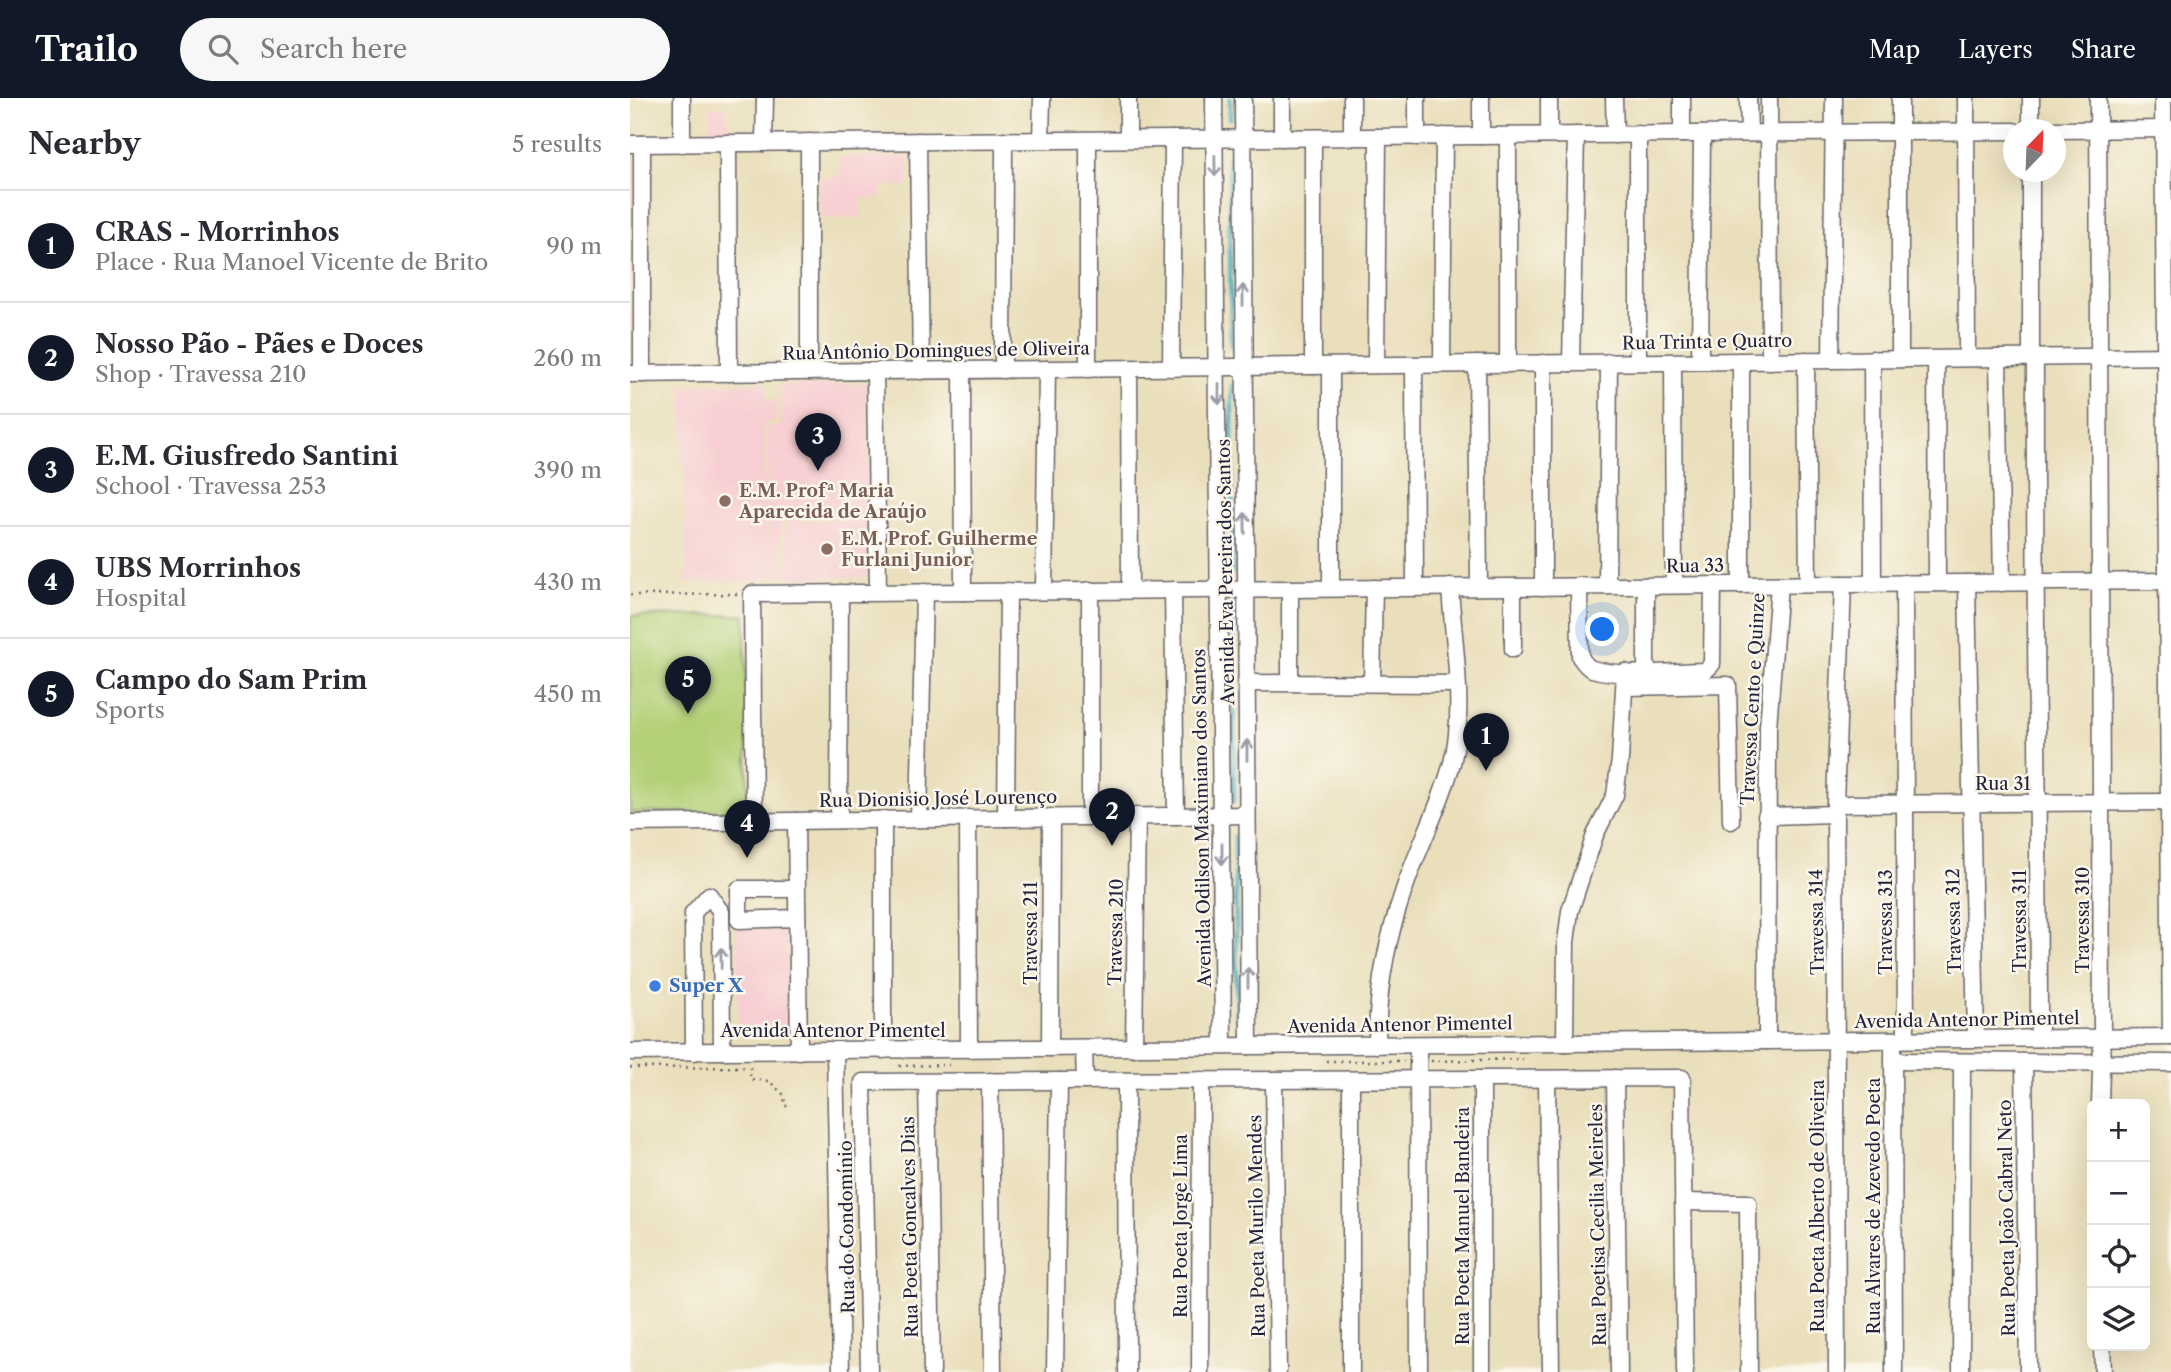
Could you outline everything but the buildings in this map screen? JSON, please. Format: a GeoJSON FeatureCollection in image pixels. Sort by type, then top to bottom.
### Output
{"type":"FeatureCollection","features":[{"type":"Feature","properties":{"kind":"street"},"geometry":{"type":"LineString","coordinates":[[682,98],[682,144]]}},
{"type":"Feature","properties":{"kind":"street"},"geometry":{"type":"LineString","coordinates":[[764,143],[765,98]]}},
{"type":"Feature","properties":{"kind":"street"},"geometry":{"type":"LineString","coordinates":[[1041,140],[1042,98]]}},
{"type":"Feature","properties":{"kind":"street"},"geometry":{"type":"LineString","coordinates":[[1128,98],[1128,139]]}},
{"type":"Feature","properties":{"kind":"street","name":"Avenida Eva Pereira dos Santos"},"geometry":{"type":"LineString","coordinates":[[1214,98],[1219,367],[1219,590]]}},
{"type":"Feature","properties":{"kind":"street","name":"Avenida Eva Pereira dos Santos"},"geometry":{"type":"LineString","coordinates":[[1244,98],[1243,367],[1249,1046]]}},
{"type":"Feature","properties":{"kind":"street"},"geometry":{"type":"LineString","coordinates":[[1282,98],[1282,138]]}},
{"type":"Feature","properties":{"kind":"street"},"geometry":{"type":"LineString","coordinates":[[1352,98],[1352,137]]}},
{"type":"Feature","properties":{"kind":"street"},"geometry":{"type":"LineString","coordinates":[[1417,98],[1417,137]]}},
{"type":"Feature","properties":{"kind":"street"},"geometry":{"type":"LineString","coordinates":[[1481,98],[1481,136]]}},
{"type":"Feature","properties":{"kind":"street"},"geometry":{"type":"LineString","coordinates":[[1549,98],[1549,135]]}},
{"type":"Feature","properties":{"kind":"street"},"geometry":{"type":"LineString","coordinates":[[1614,98],[1615,135]]}},
{"type":"Feature","properties":{"kind":"street"},"geometry":{"type":"LineString","coordinates":[[1682,98],[1682,134]]}},
{"type":"Feature","properties":{"kind":"street"},"geometry":{"type":"LineString","coordinates":[[1748,98],[1749,133]]}},
{"type":"Feature","properties":{"kind":"street"},"geometry":{"type":"LineString","coordinates":[[1769,98],[1770,360]]}},
{"type":"Feature","properties":{"kind":"street"},"geometry":{"type":"LineString","coordinates":[[1831,360],[1834,98]]}},
{"type":"Feature","properties":{"kind":"street"},"geometry":{"type":"LineString","coordinates":[[1899,359],[1900,98]]}},
{"type":"Feature","properties":{"kind":"street"},"geometry":{"type":"LineString","coordinates":[[1966,98],[1968,358]]}},
{"type":"Feature","properties":{"kind":"street"},"geometry":{"type":"LineString","coordinates":[[2031,98],[2031,119]]}},
{"type":"Feature","properties":{"kind":"street","name":"Travessa 310"},"geometry":{"type":"LineString","coordinates":[[2098,98],[2097,357],[2101,582],[2102,1037],[2100,1099]]}},
{"type":"Feature","properties":{"kind":"street"},"geometry":{"type":"LineString","coordinates":[[2163,98],[2167,129],[2171,1037]]}},
{"type":"Feature","properties":{"kind":"street"},"geometry":{"type":"LineString","coordinates":[[2066,130],[2167,129]]}},
{"type":"Feature","properties":{"kind":"street"},"geometry":{"type":"LineString","coordinates":[[636,374],[636,144],[2003,131]]}},
{"type":"Feature","properties":{"kind":"street"},"geometry":{"type":"LineString","coordinates":[[1700,361],[1702,134]]}},
{"type":"Feature","properties":{"kind":"street"},"geometry":{"type":"LineString","coordinates":[[1571,363],[1576,135]]}},
{"type":"Feature","properties":{"kind":"street"},"geometry":{"type":"LineString","coordinates":[[1638,135],[1638,362]]}},
{"type":"Feature","properties":{"kind":"street"},"geometry":{"type":"LineString","coordinates":[[1442,364],[1444,136]]}},
{"type":"Feature","properties":{"kind":"street"},"geometry":{"type":"LineString","coordinates":[[1508,136],[1508,364]]}},
{"type":"Feature","properties":{"kind":"street"},"geometry":{"type":"LineString","coordinates":[[1376,365],[1378,137]]}},
{"type":"Feature","properties":{"kind":"street"},"geometry":{"type":"LineString","coordinates":[[1313,138],[1313,366]]}},
{"type":"Feature","properties":{"kind":"street"},"geometry":{"type":"LineString","coordinates":[[1171,368],[1173,139]]}},
{"type":"Feature","properties":{"kind":"street"},"geometry":{"type":"LineString","coordinates":[[1088,140],[1088,369]]}},
{"type":"Feature","properties":{"kind":"street"},"geometry":{"type":"LineString","coordinates":[[918,141],[921,371]]}},
{"type":"Feature","properties":{"kind":"street"},"geometry":{"type":"LineString","coordinates":[[1003,370],[1004,141]]}},
{"type":"Feature","properties":{"kind":"street"},"geometry":{"type":"LineString","coordinates":[[809,142],[809,372]]}},
{"type":"Feature","properties":{"kind":"street"},"geometry":{"type":"LineString","coordinates":[[728,143],[729,373]]}},
{"type":"Feature","properties":{"kind":"street","name":"Travessa 311"},"geometry":{"type":"LineString","coordinates":[[2031,182],[2034,582],[2039,803],[2039,1038]]}},
{"type":"Feature","properties":{"kind":"street","name":"Rua Trinta e Quatro"},"geometry":{"type":"LineString","coordinates":[[1243,367],[2167,356]]}},
{"type":"Feature","properties":{"kind":"street"},"geometry":{"type":"LineString","coordinates":[[1998,358],[2002,583]]}},
{"type":"Feature","properties":{"kind":"street"},"geometry":{"type":"LineString","coordinates":[[1872,359],[1873,584]]}},
{"type":"Feature","properties":{"kind":"street"},"geometry":{"type":"LineString","coordinates":[[1936,359],[1937,583]]}},
{"type":"Feature","properties":{"kind":"street"},"geometry":{"type":"LineString","coordinates":[[1806,360],[1808,584]]}},
{"type":"Feature","properties":{"kind":"street"},"geometry":{"type":"LineString","coordinates":[[1741,361],[1741,585]]}},
{"type":"Feature","properties":{"kind":"street"},"geometry":{"type":"LineString","coordinates":[[1607,586],[1609,362]]}},
{"type":"Feature","properties":{"kind":"street"},"geometry":{"type":"LineString","coordinates":[[1673,362],[1674,586]]}},
{"type":"Feature","properties":{"kind":"street"},"geometry":{"type":"LineString","coordinates":[[1543,363],[1543,587]]}},
{"type":"Feature","properties":{"kind":"street"},"geometry":{"type":"LineString","coordinates":[[1476,364],[1479,587]]}},
{"type":"Feature","properties":{"kind":"street"},"geometry":{"type":"LineString","coordinates":[[1414,365],[1415,588]]}},
{"type":"Feature","properties":{"kind":"street"},"geometry":{"type":"LineString","coordinates":[[1331,366],[1331,588]]}},
{"type":"Feature","properties":{"kind":"street","name":"Rua Antônio Domingues de Oliveira"},"geometry":{"type":"LineString","coordinates":[[636,374],[1243,367]]}},
{"type":"Feature","properties":{"kind":"street"},"geometry":{"type":"LineString","coordinates":[[1129,368],[1130,590]]}},
{"type":"Feature","properties":{"kind":"street"},"geometry":{"type":"LineString","coordinates":[[1045,591],[1047,369]]}},
{"type":"Feature","properties":{"kind":"street"},"geometry":{"type":"LineString","coordinates":[[962,370],[962,592]]}},
{"type":"Feature","properties":{"kind":"street"},"geometry":{"type":"LineString","coordinates":[[875,373],[878,592]]}},
{"type":"Feature","properties":{"kind":"street","name":"Rua 33"},"geometry":{"type":"LineString","coordinates":[[752,594],[2168,581]]}},
{"type":"Feature","properties":{"kind":"street","name":"Travessa 313"},"geometry":{"type":"LineString","coordinates":[[1899,1039],[1905,804],[1904,583]]}},
{"type":"Feature","properties":{"kind":"street","name":"Travessa 312"},"geometry":{"type":"LineString","coordinates":[[1967,583],[1976,1039]]}},
{"type":"Feature","properties":{"kind":"street","name":"Travessa 314"},"geometry":{"type":"LineString","coordinates":[[1838,1040],[1835,809],[1843,584]]}},
{"type":"Feature","properties":{"kind":"street"},"geometry":{"type":"LineString","coordinates":[[1625,679],[1646,671],[1709,669],[1712,664],[1713,585]]}},
{"type":"Feature","properties":{"kind":"street","name":"Travessa Cento e Quinze"},"geometry":{"type":"LineString","coordinates":[[1767,1041],[1768,727],[1779,585]]}},
{"type":"Feature","properties":{"kind":"street"},"geometry":{"type":"LineString","coordinates":[[1579,586],[1580,657],[1592,669],[1625,679],[1728,685],[1731,818]]}},
{"type":"Feature","properties":{"kind":"street"},"geometry":{"type":"LineString","coordinates":[[1646,586],[1646,671]]}},
{"type":"Feature","properties":{"kind":"street"},"geometry":{"type":"LineString","coordinates":[[1377,1045],[1377,1009],[1399,905],[1452,763],[1458,732],[1450,587]]}},
{"type":"Feature","properties":{"kind":"street"},"geometry":{"type":"LineString","coordinates":[[1513,587],[1513,649]]}},
{"type":"Feature","properties":{"kind":"street"},"geometry":{"type":"LineString","coordinates":[[1372,683],[1374,588]]}},
{"type":"Feature","properties":{"kind":"street"},"geometry":{"type":"LineString","coordinates":[[1290,589],[1290,683]]}},
{"type":"Feature","properties":{"kind":"street"},"geometry":{"type":"LineString","coordinates":[[1090,590],[1090,817]]}},
{"type":"Feature","properties":{"kind":"street"},"geometry":{"type":"LineString","coordinates":[[1173,590],[1176,816]]}},
{"type":"Feature","properties":{"kind":"street","name":"Avenida Odilson Maximiano dos Santos"},"geometry":{"type":"LineString","coordinates":[[1219,590],[1223,1046]]}},
{"type":"Feature","properties":{"kind":"street"},"geometry":{"type":"LineString","coordinates":[[1006,818],[1008,591]]}},
{"type":"Feature","properties":{"kind":"street"},"geometry":{"type":"LineString","coordinates":[[919,819],[924,592]]}},
{"type":"Feature","properties":{"kind":"street"},"geometry":{"type":"LineString","coordinates":[[839,820],[840,593]]}},
{"type":"Feature","properties":{"kind":"street"},"geometry":{"type":"LineString","coordinates":[[752,594],[754,821]]}},
{"type":"Feature","properties":{"kind":"street"},"geometry":{"type":"LineString","coordinates":[[1565,1043],[1566,942],[1570,911],[1595,835],[1615,795],[1625,679]]}},
{"type":"Feature","properties":{"kind":"street"},"geometry":{"type":"LineString","coordinates":[[1247,683],[1455,684]]}},
{"type":"Feature","properties":{"kind":"street","name":"Rua 31"},"geometry":{"type":"LineString","coordinates":[[1766,816],[1905,804],[2171,802]]}},
{"type":"Feature","properties":{"kind":"street","name":"Rua Dionisio José Lourenço"},"geometry":{"type":"LineString","coordinates":[[630,822],[1247,815]]}},
{"type":"Feature","properties":{"kind":"street","name":"Travessa 210"},"geometry":{"type":"LineString","coordinates":[[1134,1048],[1137,816]]}},
{"type":"Feature","properties":{"kind":"street","name":"Travessa 211"},"geometry":{"type":"LineString","coordinates":[[1050,1048],[1051,817]]}},
{"type":"Feature","properties":{"kind":"street"},"geometry":{"type":"LineString","coordinates":[[968,818],[969,1049]]}},
{"type":"Feature","properties":{"kind":"street"},"geometry":{"type":"LineString","coordinates":[[883,820],[883,1050]]}},
{"type":"Feature","properties":{"kind":"street"},"geometry":{"type":"LineString","coordinates":[[796,821],[799,1051]]}},
{"type":"Feature","properties":{"kind":"street"},"geometry":{"type":"LineString","coordinates":[[796,889],[739,889],[739,920],[797,918]]}},
{"type":"Feature","properties":{"kind":"street"},"geometry":{"type":"LineString","coordinates":[[694,1052],[692,913],[709,895],[721,912],[722,1051]]}},
{"type":"Feature","properties":{"kind":"street","name":"Avenida Antenor Pimentel"},"geometry":{"type":"LineString","coordinates":[[630,1052],[2171,1037]]}},
{"type":"Feature","properties":{"kind":"street","name":"Rua Alvares de Azevedo Poeta"},"geometry":{"type":"LineString","coordinates":[[1894,1372],[1893,1061],[1899,1039]]}},
{"type":"Feature","properties":{"kind":"street","name":"Rua Poeta Alberto de Oliveira"},"geometry":{"type":"LineString","coordinates":[[1837,1372],[1838,1040]]}},
{"type":"Feature","properties":{"kind":"street"},"geometry":{"type":"LineString","coordinates":[[1418,1045],[1419,1372]]}},
{"type":"Feature","properties":{"kind":"street"},"geometry":{"type":"LineString","coordinates":[[1084,1048],[1085,1081]]}},
{"type":"Feature","properties":{"kind":"street"},"geometry":{"type":"LineString","coordinates":[[835,1051],[841,1372]]}},
{"type":"Feature","properties":{"kind":"street"},"geometry":{"type":"LineString","coordinates":[[1893,1061],[2171,1063]]}},
{"type":"Feature","properties":{"kind":"street"},"geometry":{"type":"LineString","coordinates":[[1961,1372],[1962,1062]]}},
{"type":"Feature","properties":{"kind":"street","name":"Rua Poeta João Cabral Neto"},"geometry":{"type":"LineString","coordinates":[[2024,1063],[2028,1372]]}},
{"type":"Feature","properties":{"kind":"street","name":"Rua Poetisa Cecilia Meireles"},"geometry":{"type":"LineString","coordinates":[[1615,1078],[1619,1372]]}},
{"type":"Feature","properties":{"kind":"street"},"geometry":{"type":"LineString","coordinates":[[927,1082],[1682,1078],[1685,1372]]}},
{"type":"Feature","properties":{"kind":"street","name":"Rua Poeta Manuel Bandeira"},"geometry":{"type":"LineString","coordinates":[[1482,1079],[1482,1372]]}},
{"type":"Feature","properties":{"kind":"street"},"geometry":{"type":"LineString","coordinates":[[1548,1079],[1551,1372]]}},
{"type":"Feature","properties":{"kind":"street","name":"Rua Poeta Jorge Lima"},"geometry":{"type":"LineString","coordinates":[[1200,1372],[1201,1080]]}},
{"type":"Feature","properties":{"kind":"street","name":"Rua Poeta Murilo Mendes"},"geometry":{"type":"LineString","coordinates":[[1274,1080],[1278,1372]]}},
{"type":"Feature","properties":{"kind":"street"},"geometry":{"type":"LineString","coordinates":[[1351,1080],[1352,1372]]}},
{"type":"Feature","properties":{"kind":"street"},"geometry":{"type":"LineString","coordinates":[[990,1081],[993,1372]]}},
{"type":"Feature","properties":{"kind":"street"},"geometry":{"type":"LineString","coordinates":[[1055,1372],[1059,1081]]}},
{"type":"Feature","properties":{"kind":"street"},"geometry":{"type":"LineString","coordinates":[[1126,1081],[1127,1372]]}},
{"type":"Feature","properties":{"kind":"street","name":"Rua do Condomínio"},"geometry":{"type":"LineString","coordinates":[[869,1372],[863,1082],[927,1082]]}},
{"type":"Feature","properties":{"kind":"street","name":"Rua Poeta Goncalves Dias"},"geometry":{"type":"LineString","coordinates":[[927,1082],[932,1372]]}},
{"type":"Feature","properties":{"kind":"street"},"geometry":{"type":"LineString","coordinates":[[836,1107],[864,1108]]}},
{"type":"Feature","properties":{"kind":"street"},"geometry":{"type":"LineString","coordinates":[[1683,1202],[1748,1203],[1749,1372]]}},
{"type":"Feature","properties":{"kind":"street"},"geometry":{"type":"LineString","coordinates":[[2102,1351],[2103,1372]]}},
{"type":"Feature","properties":{"kind":"path"},"geometry":{"type":"LineString","coordinates":[[630,594],[752,594]]}},
{"type":"Feature","properties":{"kind":"path"},"geometry":{"type":"LineString","coordinates":[[750,1067],[750,1079],[769,1081],[784,1095],[785,1106],[790,1106]]}},
{"type":"Feature","properties":{"kind":"shaded area"},"geometry":{"type":"Polygon","coordinates":[[[710,107],[727,107],[727,129],[710,129],[710,107]]]}},
{"type":"Feature","properties":{"kind":"shaded area"},"geometry":{"type":"Polygon","coordinates":[[[840,157],[908,157],[908,185],[881,186],[881,198],[861,199],[861,218],[820,218],[820,177],[841,177],[840,157]]]}},
{"type":"Feature","properties":{"kind":"shaded area","name":"E.M. Profª Maria Aparecida de Araújo"},"geometry":{"type":"Polygon","coordinates":[[[767,383],[767,400],[777,400],[777,421],[764,422],[768,581],[686,582],[682,385],[767,383]]]}},
{"type":"Feature","properties":{"kind":"shaded area"},"geometry":{"type":"Polygon","coordinates":[[[867,384],[869,515],[781,516],[782,577],[769,577],[767,426],[781,426],[780,385],[867,384]]]}},
{"type":"Feature","properties":{"kind":"shaded area","name":"E.M. Prof. Guilherme Furlani Junior"},"geometry":{"type":"Polygon","coordinates":[[[867,519],[869,577],[786,578],[785,521],[867,519]]]}},
{"type":"Feature","properties":{"kind":"shaded area"},"geometry":{"type":"Polygon","coordinates":[[[737,928],[787,928],[787,1028],[738,1028],[737,928]]]}},
{"type":"Feature","properties":{"kind":"green space"},"geometry":{"type":"Polygon","coordinates":[[[745,615],[748,811],[630,813],[630,616],[745,615]]]}},
{"type":"Feature","properties":{"kind":"waterway"},"geometry":{"type":"LineString","coordinates":[[1230,98],[1230,119]]}},
{"type":"Feature","properties":{"kind":"waterway"},"geometry":{"type":"LineString","coordinates":[[1229,158],[1231,346]]}},
{"type":"Feature","properties":{"kind":"waterway"},"geometry":{"type":"LineString","coordinates":[[1232,385],[1232,573]]}},
{"type":"Feature","properties":{"kind":"waterway"},"geometry":{"type":"LineString","coordinates":[[1233,603],[1234,801]]}},
{"type":"Feature","properties":{"kind":"waterway"},"geometry":{"type":"LineString","coordinates":[[1235,836],[1237,1019]]}},
{"type":"Feature","properties":{"kind":"place","name":"E.M. Giusfredo Santini"},"geometry":{"type":"Point","coordinates":[818,471]}},
{"type":"Feature","properties":{"kind":"place","name":"E.M. Profª Maria Aparecida de Araújo"},"geometry":{"type":"Point","coordinates":[725,501]}},
{"type":"Feature","properties":{"kind":"place","name":"E.M. Prof. Guilherme Furlani Junior"},"geometry":{"type":"Point","coordinates":[827,549]}},
{"type":"Feature","properties":{"kind":"place","name":"Campo do Sam Prim"},"geometry":{"type":"Point","coordinates":[688,714]}},
{"type":"Feature","properties":{"kind":"place","name":"CRAS - Morrinhos"},"geometry":{"type":"Point","coordinates":[1486,771]}},
{"type":"Feature","properties":{"kind":"place","name":"Nosso Pão - Pães e Doces"},"geometry":{"type":"Point","coordinates":[1112,846]}},
{"type":"Feature","properties":{"kind":"place","name":"UBS Morrinhos"},"geometry":{"type":"Point","coordinates":[747,858]}},
{"type":"Feature","properties":{"kind":"place","name":"Super X"},"geometry":{"type":"Point","coordinates":[655,986]}}]}
